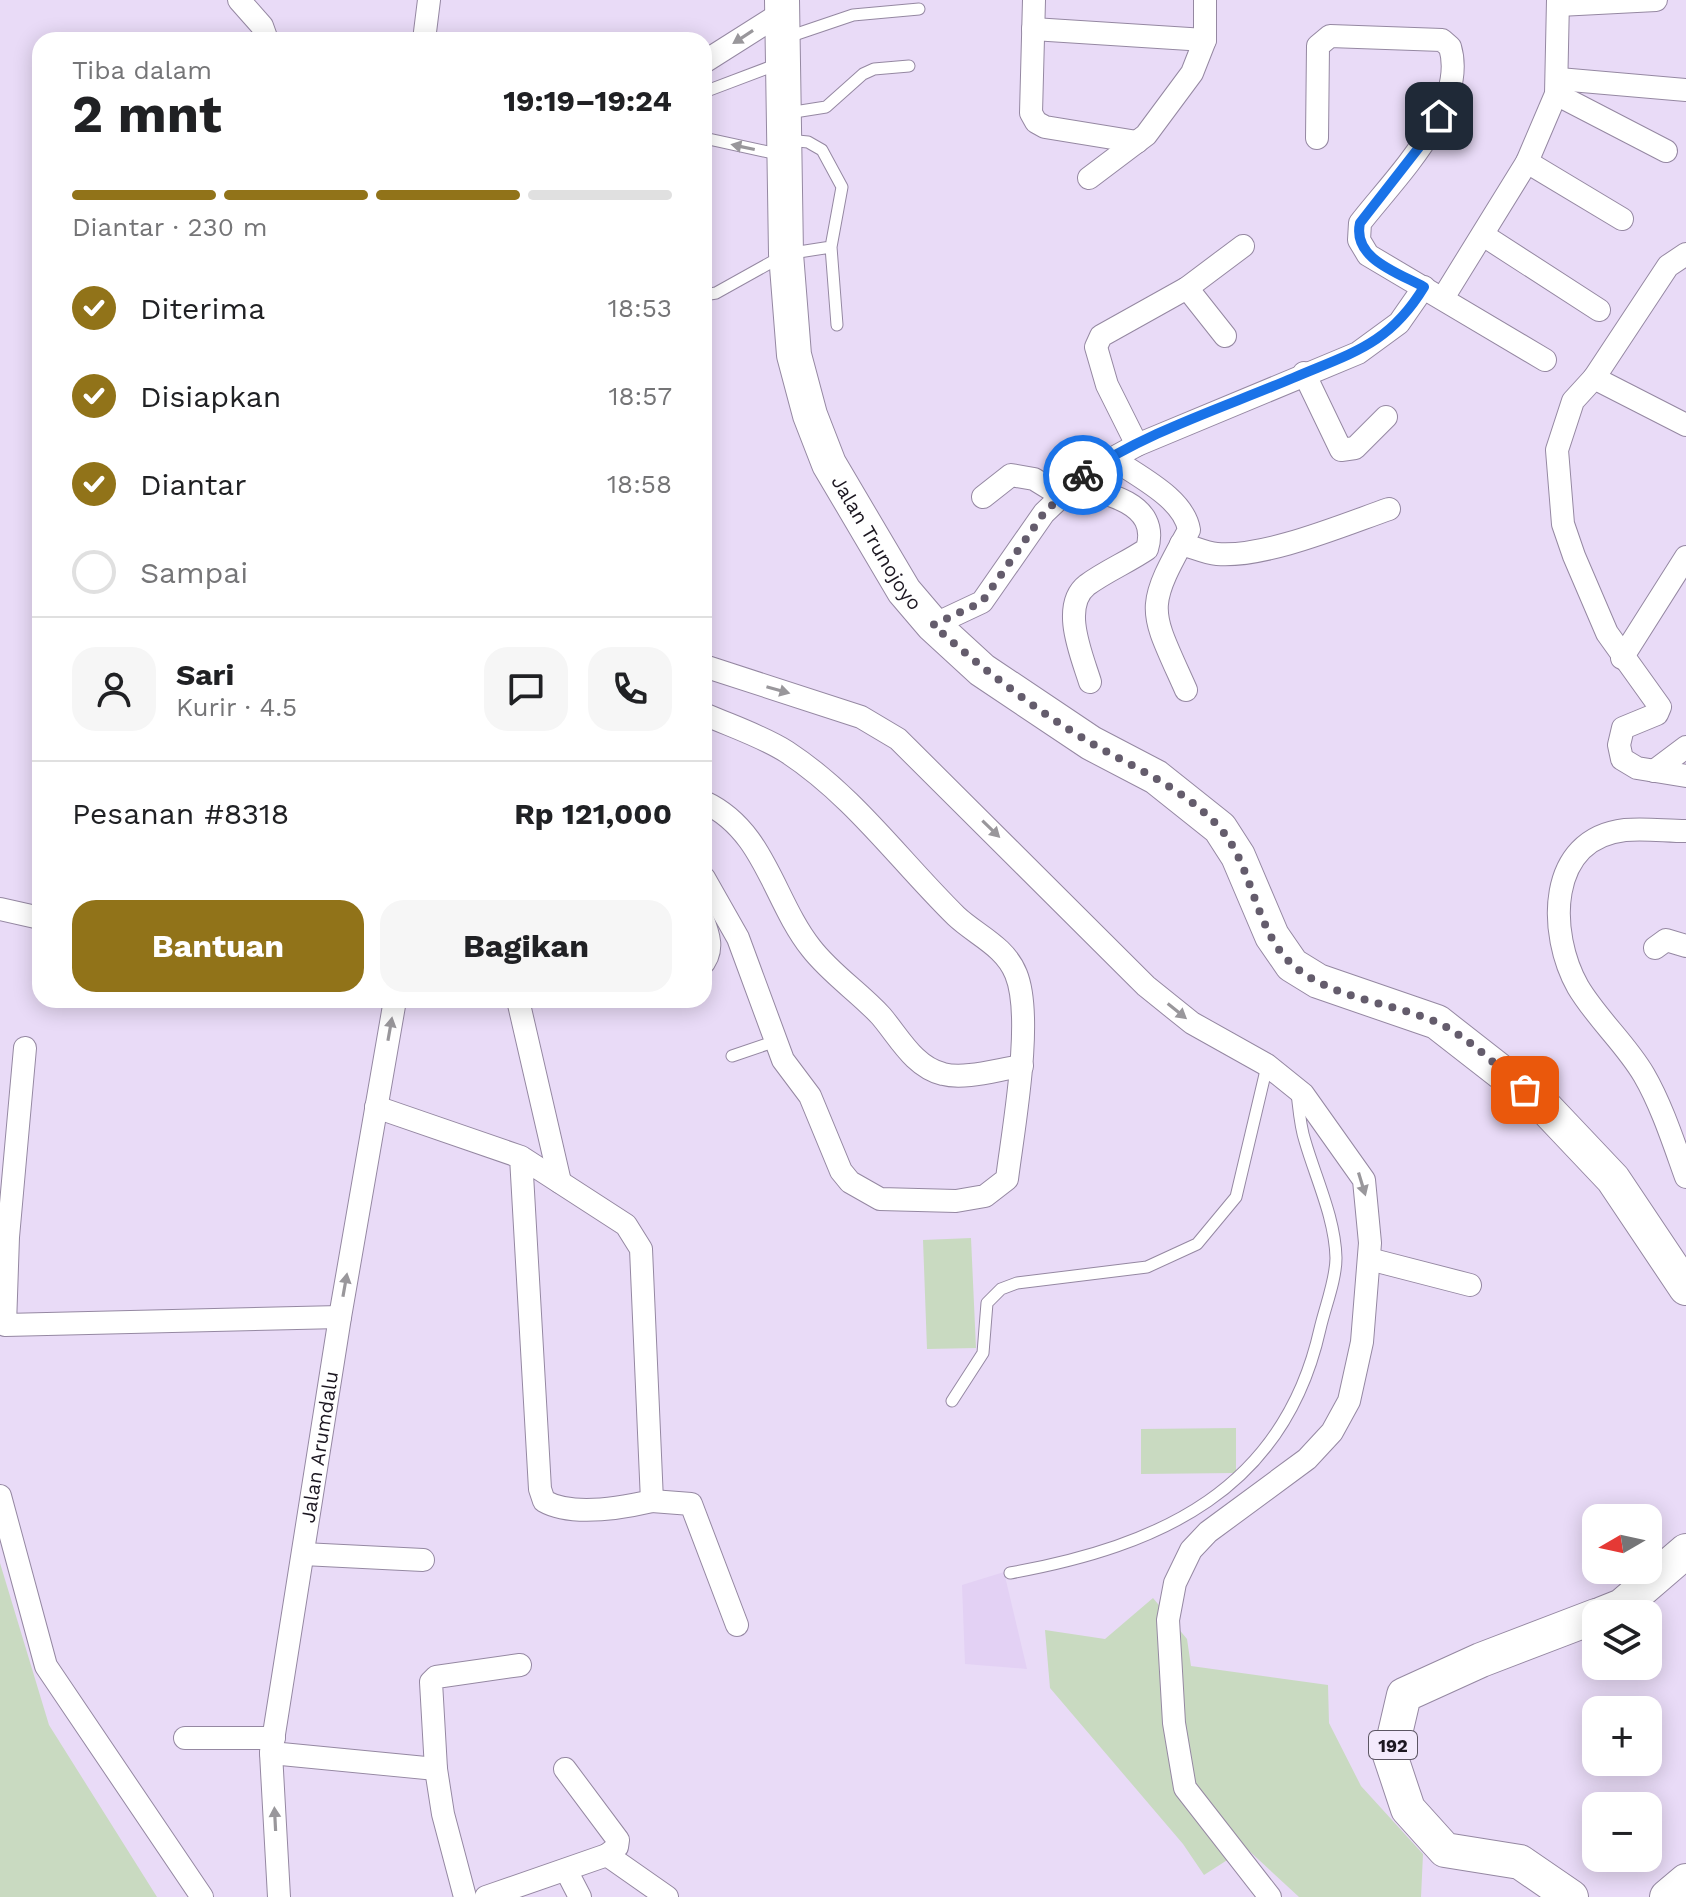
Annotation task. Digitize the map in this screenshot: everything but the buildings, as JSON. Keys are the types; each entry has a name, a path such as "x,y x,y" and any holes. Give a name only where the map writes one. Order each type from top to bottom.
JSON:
{"main road":[{"name":"Jalan Trunojoyo","path":"783,28 786,254 794,355 810,415 829,464 904,591 933,625 982,670 1091,743 1156,777 1220,828 1238,856 1272,936 1292,965 1318,981 1437,1022 1542,1104 1613,1179 1686,1288"},
{"path":"1629,1600 1686,1551"},
{"name":"192","path":"1571,1897 1520,1862 1445,1850 1408,1809 1390,1755 1404,1695 1481,1660 1582,1621"},
{"path":"1667,1897 1686,1881"}],"street":[{"path":"239,0 264,32"},
{"path":"425,32 429,0"},
{"path":"1034,0 1031,113 1036,122 1137,142"},
{"path":"1089,178 1137,142 1184,84 1205,40 1205,0"},
{"path":"933,625 982,602 1065,490 1112,458 1304,373 1358,353 1379,340 1434,293 1483,235 1527,162 1558,86 1558,2 1656,0"},
{"path":"712,59 783,28"},
{"path":"1033,29 1205,40"},
{"path":"1317,138 1318,46 1323,40 1330,36 1442,40 1450,47 1454,77 1431,132 1360,223 1358,232 1368,255 1545,360"},
{"path":"1558,86 1686,90"},
{"path":"1558,86 1666,151"},
{"path":"1527,162 1622,219"},
{"path":"1483,235 1599,310"},
{"path":"1137,445 1107,385 1096,347 1101,336 1187,288 1243,246"},
{"path":"1686,254 1668,266 1594,378 1573,401 1557,450 1558,495 1574,556 1622,658 1660,707 1657,714 1623,728 1619,745 1622,759 1637,768 1686,776"},
{"path":"1187,288 1225,336"},
{"path":"1304,373 1341,450 1355,448 1386,417"},
{"path":"1594,378 1686,425"},
{"path":"1112,458 1184,512 1189,530 1161,581 1154,604 1157,624 1186,690"},
{"path":"983,497 1011,475 1065,490 1101,491 1137,507 1149,522 1152,534 1147,549 1084,587 1078,601 1073,624 1090,682"},
{"path":"1181,544 1213,554 1233,553 1295,541 1389,509"},
{"path":"1622,658 1686,557"},
{"path":"712,669 861,717 898,739 1146,986 1192,1023 1267,1065 1296,1089 1324,1120 1364,1180 1369,1259 1362,1342 1349,1401 1338,1422 1307,1459 1208,1532 1191,1550 1175,1583 1168,1620 1174,1723 1185,1788 1270,1897"},
{"path":"712,718 785,750 857,808 957,917 997,946 1016,974 1021,997 1022,1066 1007,1179 1002,1186 985,1196 956,1201 880,1199 862,1191 841,1171 810,1096 795,1080 776,1041 771,1020 738,938 712,892"},
{"path":"1654,771 1686,747"},
{"path":"712,807 732,821 761,853 809,947 835,976 882,1018 911,1054 931,1070 947,1075 1022,1066"},
{"path":"1686,831 1623,830 1592,841 1576,855 1567,870 1559,889 1559,906 1565,960 1579,988 1644,1075 1686,1177"},
{"path":"0,909 32,916"},
{"path":"1655,948 1666,940 1686,946"},
{"name":"Jalan Arumdalu","path":"279,1897 273,1745 340,1317 394,1008"},
{"path":"520,1008 560,1182"},
{"path":"25,1048 3,1325 340,1317"},
{"path":"376,1107 521,1157 626,1225 641,1249 652,1501"},
{"path":"521,1157 540,1489 544,1501 555,1507 578,1509 652,1501 691,1504 737,1625"},
{"path":"1369,1259 1470,1285"},
{"path":"0,1496 46,1666 202,1897"},
{"path":"303,1554 423,1560"},
{"path":"465,1897 443,1814 436,1769 431,1682 436,1677 520,1665"},
{"path":"185,1738 273,1745 436,1769"},
{"path":"486,1897 607,1855 617,1847 618,1840 565,1769"},
{"path":"607,1855 667,1897"},
{"path":"566,1870 580,1897"}],"lane":[{"path":"712,86 783,28 853,15 919,9"},
{"path":"783,136 826,107 863,74 909,66"},
{"path":"712,138 783,136 808,142 829,159 842,187 831,247 837,325"},
{"path":"712,294 786,254 831,247"},
{"path":"712,931 717,946 712,963"},
{"path":"732,1056 776,1041"},
{"path":"952,1401 983,1353 987,1303 1001,1289 1017,1283 1147,1267 1197,1244 1236,1197 1267,1065"},
{"path":"1010,1573 1102,1552 1161,1529 1249,1471 1300,1396 1315,1353 1336,1259 1328,1216 1304,1139 1296,1089"}],"shaded area":[{"path":"1004,1572 1027,1669 965,1664 962,1585"}],"green space":[{"path":"971,1238 976,1348 927,1349 923,1240"},
{"path":"1236,1428 1236,1473 1141,1474 1141,1429"},
{"path":"0,1563 49,1725 157,1897 0,1897"},
{"path":"1153,1598 1187,1639 1191,1666 1328,1685 1329,1723 1361,1786 1423,1854 1421,1897 1299,1897 1246,1848 1204,1875 1183,1844 1050,1688 1045,1630 1105,1639"}],"way so far":[{"path":"1083,475 1044,513 982,602 933,625 982,670 1027,697 1091,743 1156,777 1220,828 1238,856 1272,936 1292,965 1318,981 1437,1022 1525,1090"}],"route":[{"path":"1083,475 1137,445 1358,353 1399,323 1424,287 1368,255 1358,232 1360,223 1431,132 1439,116"}]}
